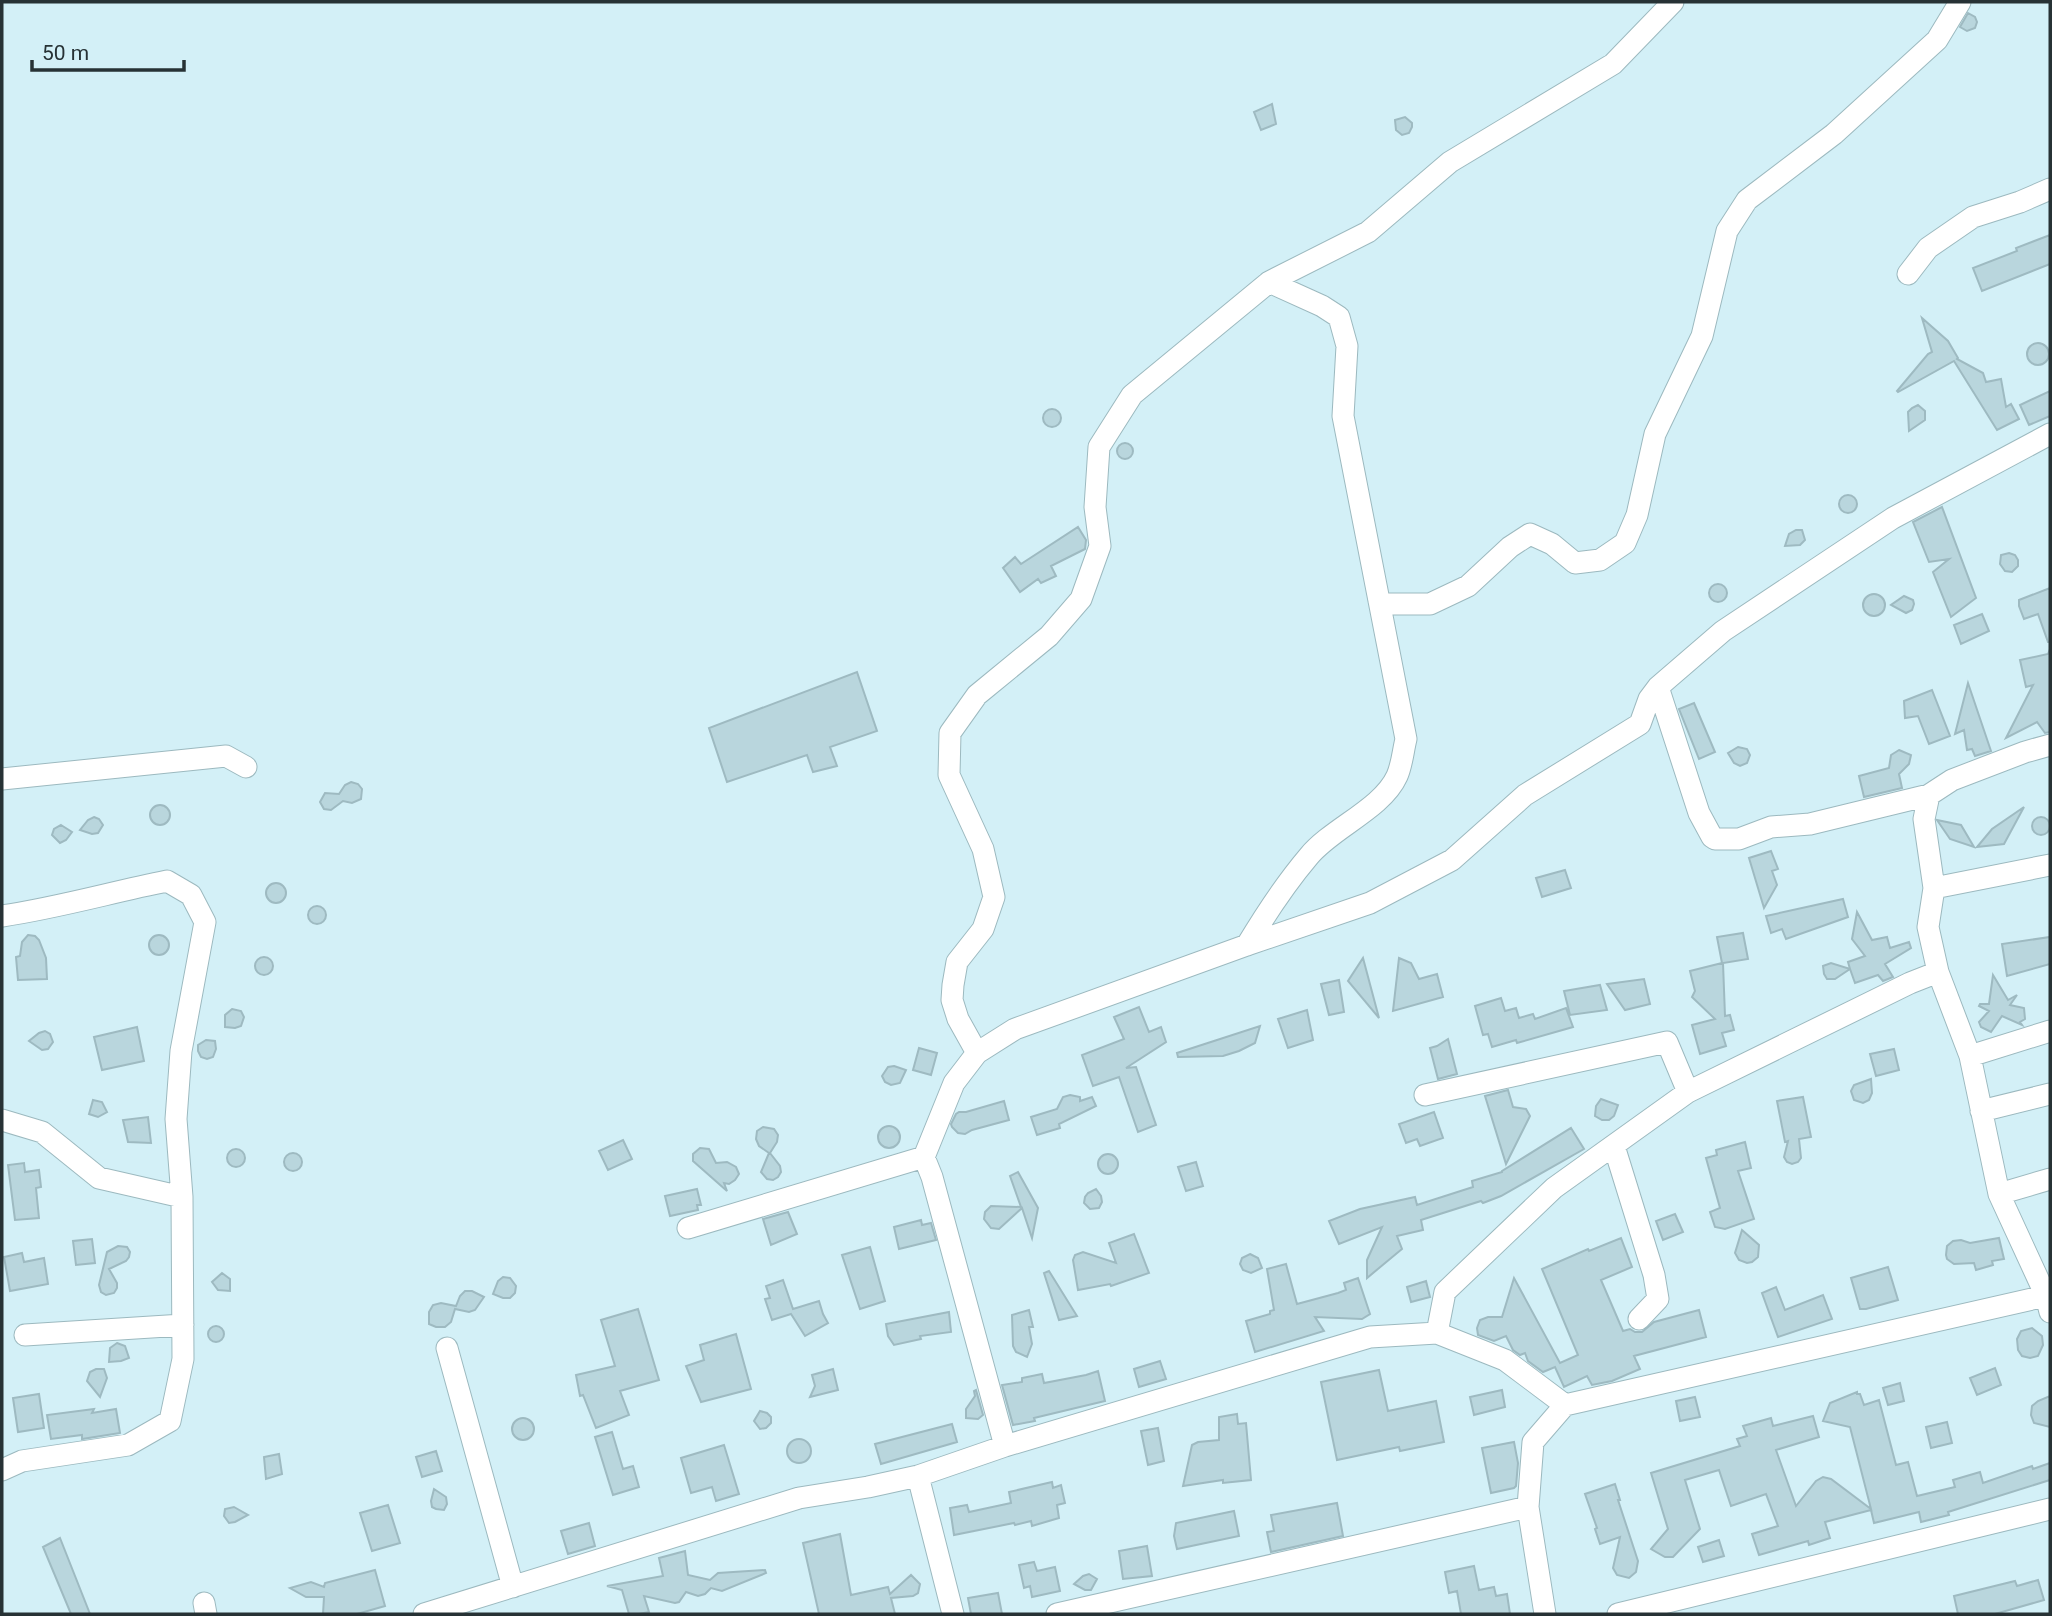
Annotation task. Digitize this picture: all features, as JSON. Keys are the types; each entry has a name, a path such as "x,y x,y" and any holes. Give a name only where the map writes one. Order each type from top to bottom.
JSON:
{"street":[{"path":"977,1053 958,1020 953,1000 953,985 957,962 983,929 994,897 983,849 949,775 950,733 977,695 1049,636 1081,599 1100,546 1095,507 1098,447 1132,395 1269,282 1368,232 1450,162 1613,64 1673,2"},
{"path":"1379,601 1387,604 1430,604 1468,586 1510,547 1530,534 1552,544 1575,563 1600,560 1625,543 1637,515 1655,434 1702,336 1727,231 1747,200 1834,134 1937,40 1960,2"},
{"path":"1908,274 1928,248 1973,217 2050,189"},
{"path":"1247,945 1310,854 1349,821 1378,802 1397,777 1406,739 1343,416 1348,346 1339,317 1322,306 1269,282"},
{"path":"1005,1446 932,1177 924,1157 954,1083 977,1053 1015,1029 1370,903 1452,860 1525,795 1640,724 1649,699 1658,687 1723,631 1893,518 2050,435"},
{"path":"1658,687 1699,813 1715,839 1739,839 1771,827 1810,824 1929,795 1952,780 2050,745"},
{"path":"2,779 226,756 246,767"},
{"path":"1545,1614 1528,1507 1533,1441 1565,1405 2049,1301 1999,1194 1970,1056 1938,972 1928,928 1934,888 1924,819 1929,795"},
{"path":"1934,888 2050,865"},
{"path":"2,916 31,912 167,881 191,895 205,922 181,1051 176,1119 183,1197 183,1359 170,1421 128,1445 22,1461 2,1470"},
{"path":"1437,1333 1445,1292 1554,1188 1688,1092 1910,983 1938,972"},
{"path":"1970,1056 2050,1031"},
{"path":"1425,1095 1667,1042 1688,1092"},
{"path":"1981,1111 2050,1094"},
{"path":"2,1120 42,1132 99,1178 183,1197"},
{"path":"1614,1146 1654,1275 1658,1299 1639,1319"},
{"path":"688,1228 924,1157"},
{"path":"1999,1194 2050,1179"},
{"path":"25,1335 183,1325"},
{"path":"424,1614 799,1498 918,1476 1005,1446 1370,1338 1437,1333 1505,1360 1565,1405"},
{"path":"447,1348 513,1587"},
{"path":"918,1476 953,1614"},
{"path":"1056,1614 1528,1507"},
{"path":"1618,1614 2050,1509"}],"building":[{"path":"1968,13 1975,17 1977,22 1975,28 1967,31 1960,27"},
{"path":"1272,104 1276,124 1261,130 1254,112"},
{"path":"1405,117 1412,123 1412,127 1409,133 1402,135 1396,130 1395,120"},
{"path":"2050,235 2050,264 1982,291 1973,268"},
{"path":"1922,318 1948,341 1957,359 1983,373 1986,382 2001,379 2006,407 2011,404 2019,419 1997,430 1954,361 1897,391 1932,352"},
{"path":"2038,343 2046,346 2049,354 2046,362 2038,365 2030,362 2027,354 2030,346"},
{"path":"2050,391 2050,416 2029,425 2020,405"},
{"path":"1918,405 1925,411 1925,420 1909,431 1908,412"},
{"path":"1052,409 1058,412 1061,418 1058,424 1052,427 1046,424 1043,418 1046,412"},
{"path":"1122,443 1128,443 1133,451 1131,457 1122,459 1117,454 1117,448"},
{"path":"1848,495 1854,498 1857,504 1854,510 1848,513 1842,510 1839,504 1842,498"},
{"path":"1942,507 1976,598 1951,617 1933,572 1949,559 1929,562 1913,522"},
{"path":"1078,527 1086,540 1085,549 1051,566 1056,576 1041,583 1038,579 1020,592 1003,568 1015,557 1021,564"},
{"path":"1802,530 1805,540 1800,545 1785,546 1789,534"},
{"path":"2001,555 2015,555 2018,560 2018,566 2012,572 2005,571 2000,564"},
{"path":"1718,584 1724,587 1727,593 1724,599 1718,602 1712,599 1709,593 1712,587"},
{"path":"2050,588 2048,642 2038,614 2024,619 2019,600"},
{"path":"1874,594 1882,597 1885,605 1882,613 1874,616 1866,613 1863,605 1866,597"},
{"path":"1904,596 1913,600 1914,604 1912,610 1906,613 1891,605"},
{"path":"1982,614 1989,631 1961,644 1954,625"},
{"path":"2050,649 2050,732 2045,733 2037,722 2006,738 2033,685 2026,687 2020,660 2048,654"},
{"path":"857,672 877,731 830,747 837,766 813,772 807,755 727,782 709,728"},
{"path":"1968,683 1991,751 1975,756 1972,749 1967,750 1964,730 1955,734"},
{"path":"1932,690 1950,736 1929,744 1918,716 1905,718 1904,701"},
{"path":"1694,703 1715,752 1699,759 1679,709"},
{"path":"1738,747 1747,749 1750,755 1747,763 1740,766 1734,763 1728,753"},
{"path":"1899,750 1911,755 1909,764 1899,774 1902,788 1864,797 1859,776 1889,768 1891,755"},
{"path":"351,782 362,789 361,799 352,803 343,801 331,810 324,809 320,802 325,793 339,794 345,785"},
{"path":"160,805 167,808 170,815 167,822 160,825 153,822 150,815 153,808"},
{"path":"2024,807 2004,844 1977,847 1992,829"},
{"path":"94,817 103,825 98,833 80,830 88,820"},
{"path":"2041,817 2047,820 2050,826 2047,832 2041,835 2035,832 2032,826 2035,820"},
{"path":"1937,820 1961,825 1974,847 1950,839"},
{"path":"61,825 72,832 60,843 52,835 54,829"},
{"path":"1771,851 1778,869 1772,871 1777,885 1764,908 1749,858"},
{"path":"1565,870 1571,888 1542,897 1536,878"},
{"path":"276,883 283,886 286,893 283,900 276,903 269,900 266,893 269,886"},
{"path":"1843,899 1848,917 1786,939 1782,929 1771,933 1766,916"},
{"path":"317,906 325,911 326,915 321,923 317,924 309,919 308,915 313,907"},
{"path":"1857,912 1872,940 1887,937 1890,948 1909,942 1911,948 1885,964 1893,977 1883,981 1878,975 1855,983 1848,962 1865,956 1852,939"},
{"path":"1743,933 1748,959 1723,963 1725,1016 1730,1015 1734,1030 1722,1033 1726,1046 1700,1054 1692,1025 1715,1019 1692,997 1695,991 1690,971 1722,963 1717,937"},
{"path":"28,935 39,940 46,958 47,979 18,980 16,957 20,956 22,942"},
{"path":"159,935 166,938 169,945 166,952 159,955 152,952 149,945 152,938"},
{"path":"2050,937 2050,964 2007,976 2002,944"},
{"path":"264,957 270,960 273,966 270,972 264,975 258,972 255,966 258,960"},
{"path":"1363,958 1379,1018 1348,981"},
{"path":"1399,958 1411,963 1419,979 1437,974 1443,997 1393,1011"},
{"path":"1831,963 1850,969 1835,979 1827,979 1823,966"},
{"path":"1993,975 2008,1000 2017,995 2010,1005 2024,1008 2025,1019 2020,1022 2022,1025 2002,1016 1991,1032 1981,1027 1979,1022 1989,1011 1979,1006 1989,1004"},
{"path":"1644,979 1650,1004 1625,1010 1607,984"},
{"path":"1339,980 1344,1012 1329,1015 1321,984"},
{"path":"1600,985 1607,1010 1570,1015 1564,991"},
{"path":"1501,998 1505,1011 1516,1008 1519,1018 1533,1014 1535,1019 1566,1008 1573,1027 1517,1043 1516,1040 1492,1047 1488,1034 1483,1035 1475,1006"},
{"path":"1139,1007 1149,1032 1161,1027 1166,1042 1126,1068 1136,1067 1156,1125 1138,1132 1119,1077 1093,1086 1082,1055 1124,1039 1114,1017"},
{"path":"232,1009 241,1011 244,1017 241,1026 225,1027 225,1015"},
{"path":"1307,1010 1313,1040 1288,1048 1278,1019"},
{"path":"1260,1026 1255,1043 1239,1051 1223,1056 1178,1057 1177,1053"},
{"path":"137,1027 144,1061 102,1070 94,1037"},
{"path":"45,1031 50,1034 53,1042 48,1049 42,1050 29,1041"},
{"path":"1448,1039 1457,1074 1438,1079 1430,1048"},
{"path":"206,1040 215,1041 216,1049 213,1057 207,1059 201,1057 198,1051 198,1045"},
{"path":"919,1048 937,1053 931,1075 913,1070"},
{"path":"1894,1049 1899,1070 1876,1076 1870,1054"},
{"path":"888,1067 906,1070 900,1083 891,1085 885,1082 882,1076"},
{"path":"1871,1079 1872,1093 1869,1100 1863,1103 1854,1100 1851,1091 1854,1085"},
{"path":"1508,1090 1513,1107 1526,1109 1530,1116 1506,1164 1485,1096"},
{"path":"1063,1097 1080,1097 1080,1101 1092,1097 1096,1106 1059,1124 1060,1128 1037,1135 1031,1117 1057,1109"},
{"path":"1803,1097 1811,1137 1799,1139 1801,1158 1792,1164 1784,1157 1788,1141 1785,1142 1777,1101"},
{"path":"1601,1099 1618,1105 1614,1116 1609,1120 1595,1116 1596,1106"},
{"path":"93,1100 102,1102 107,1112 98,1117 89,1114"},
{"path":"1004,1101 1009,1120 965,1134 958,1133 952,1127 951,1124 959,1112"},
{"path":"1434,1112 1443,1138 1420,1146 1417,1139 1406,1143 1399,1124"},
{"path":"148,1117 151,1143 128,1142 123,1120"},
{"path":"889,1126 897,1129 900,1137 897,1145 889,1148 881,1145 878,1137 881,1129"},
{"path":"763,1127 774,1129 778,1135 770,1153 780,1166 781,1172 773,1180 767,1179 761,1172 769,1153 759,1146 756,1139 757,1131"},
{"path":"1571,1128 1584,1149 1501,1196 1421,1220 1423,1230 1397,1236 1402,1249 1367,1278 1367,1260 1382,1227 1339,1244 1329,1221 1360,1209 1415,1197 1417,1205 1473,1187 1472,1181 1502,1172"},
{"path":"623,1140 632,1159 608,1170 599,1151"},
{"path":"1745,1142 1751,1168 1738,1171 1754,1219 1725,1229 1715,1227 1710,1212 1720,1208 1706,1158 1717,1155 1716,1150"},
{"path":"700,1148 709,1149 716,1163 727,1162 736,1167 739,1174 735,1180 729,1184 724,1183 727,1191 693,1161 693,1154"},
{"path":"236,1149 242,1152 245,1158 242,1164 236,1167 230,1164 227,1158 230,1152"},
{"path":"293,1153 300,1155 300,1169 293,1171 286,1169 284,1162 286,1155"},
{"path":"1108,1154 1115,1157 1118,1164 1115,1171 1108,1174 1101,1171 1098,1164 1101,1157"},
{"path":"1196,1162 1203,1186 1186,1191 1178,1167"},
{"path":"24,1163 25,1172 39,1170 41,1187 36,1188 39,1218 15,1220 8,1165"},
{"path":"1018,1172 1038,1208 1032,1238 1022,1208 999,1229 991,1228 984,1219 985,1212 991,1206 1021,1207 1010,1176"},
{"path":"697,1189 701,1205 697,1205 698,1210 670,1216 665,1196"},
{"path":"1096,1189 1102,1202 1099,1208 1090,1209 1084,1203 1085,1197"},
{"path":"788,1212 797,1234 771,1245 763,1219"},
{"path":"1675,1214 1683,1232 1663,1240 1656,1221"},
{"path":"921,1220 922,1225 931,1223 936,1240 899,1249 894,1227"},
{"path":"1742,1230 1759,1245 1758,1257 1752,1262 1739,1260 1735,1253"},
{"path":"1134,1234 1149,1273 1111,1286 1110,1284 1078,1290 1073,1260 1075,1255 1083,1252 1116,1263 1109,1243"},
{"path":"1621,1238 1632,1267 1601,1280 1623,1331 1630,1329 1642,1332 1654,1322 1699,1310 1706,1337 1634,1356 1640,1369 1612,1381 1592,1385 1587,1376 1564,1387 1555,1367 1543,1372 1528,1361 1525,1353 1520,1355 1513,1350 1506,1336 1494,1341 1478,1335 1480,1320 1502,1317 1514,1278 1560,1363 1578,1355 1542,1269"},
{"path":"1999,1238 2004,1259 1992,1261 1993,1265 1976,1270 1974,1263 1954,1264 1947,1259 1947,1246 1953,1241 1970,1243"},
{"path":"92,1239 95,1263 76,1265 73,1241"},
{"path":"118,1246 127,1247 129,1257 109,1269 117,1288 114,1293 106,1295 101,1292 99,1285 107,1252"},
{"path":"870,1247 885,1301 860,1309 842,1255"},
{"path":"22,1253 24,1262 44,1258 48,1284 10,1291 4,1257"},
{"path":"1250,1254 1258,1258 1262,1268 1251,1273 1243,1270 1240,1264 1242,1258"},
{"path":"1286,1264 1297,1304 1346,1290 1344,1283 1358,1278 1370,1314 1362,1319 1315,1317 1324,1331 1255,1352 1246,1321 1270,1314 1270,1311 1274,1310 1267,1269"},
{"path":"1888,1267 1898,1300 1860,1309 1851,1278"},
{"path":"1049,1271 1077,1316 1059,1320 1044,1273"},
{"path":"222,1273 230,1279 230,1291 218,1290 212,1282"},
{"path":"503,1277 510,1278 516,1286 515,1293 510,1298 493,1294 498,1281"},
{"path":"783,1280 793,1309 819,1301 828,1323 805,1336 791,1314 772,1320 765,1299 770,1298 766,1286"},
{"path":"1426,1281 1430,1297 1411,1302 1407,1287"},
{"path":"1776,1287 1785,1310 1823,1295 1832,1319 1778,1337 1762,1293"},
{"path":"465,1291 472,1291 484,1297 475,1310 469,1312 455,1309 451,1322 445,1327 429,1324 429,1312 433,1305 441,1303 456,1306"},
{"path":"638,1309 659,1380 620,1391 629,1415 596,1428 583,1395 580,1396 576,1375 615,1366 601,1320"},
{"path":"1029,1310 1033,1327 1029,1327 1032,1344 1027,1357 1016,1352 1013,1346 1012,1315"},
{"path":"949,1312 951,1332 920,1336 921,1339 894,1345 888,1336 886,1324"},
{"path":"213,1326 219,1326 224,1334 222,1340 213,1342 208,1337 208,1331"},
{"path":"2032,1328 2042,1336 2043,1345 2038,1356 2030,1358 2022,1356 2018,1350 2017,1339 2021,1331"},
{"path":"736,1334 751,1389 701,1402 686,1366 704,1360 700,1345"},
{"path":"117,1343 125,1346 129,1358 109,1362 110,1348"},
{"path":"1160,1361 1166,1379 1139,1387 1134,1369"},
{"path":"1995,1368 2001,1385 1977,1395 1970,1378"},
{"path":"104,1369 107,1378 100,1397 87,1381 90,1372"},
{"path":"833,1369 838,1390 810,1397 815,1386 812,1375"},
{"path":"1379,1370 1388,1411 1436,1401 1444,1442 1400,1451 1399,1447 1337,1460 1321,1382"},
{"path":"1098,1371 1105,1401 1013,1425 1002,1385 1022,1382 1022,1378 1042,1374 1044,1383"},
{"path":"1900,1383 1904,1401 1888,1405 1883,1388"},
{"path":"976,1390 983,1415 978,1419 966,1418 966,1409"},
{"path":"1502,1390 1505,1407 1474,1415 1470,1397"},
{"path":"1857,1392 1864,1405 1879,1400 1896,1465 1908,1462 1917,1496 1955,1487 1953,1480 1980,1472 1983,1483 2032,1466 2033,1469 2050,1463 2050,1480 1921,1522 1919,1512 1874,1523 1871,1510 1825,1522 1830,1538 1809,1545 1808,1541 1759,1555 1752,1534 1778,1526 1766,1494 1731,1506 1719,1470 1685,1480 1700,1529 1673,1557 1665,1557 1651,1549 1668,1529 1651,1473 1740,1446 1737,1439 1747,1436 1743,1426 1771,1418 1773,1426 1813,1416 1819,1437 1776,1450 1796,1506 1816,1481 1823,1477 1831,1479 1871,1509 1850,1427 1823,1421 1830,1403"},
{"path":"39,1394 44,1428 18,1432 13,1398"},
{"path":"2050,1396 2050,1427 2034,1423 2032,1406"},
{"path":"1695,1397 1700,1417 1680,1421 1676,1401"},
{"path":"94,1409 92,1413 116,1409 120,1433 82,1439 82,1435 51,1439 47,1415"},
{"path":"760,1411 771,1417 771,1423 766,1428 760,1429 754,1421"},
{"path":"1237,1414 1238,1424 1246,1423 1251,1480 1223,1483 1223,1480 1183,1486 1192,1445 1219,1440 1219,1417"},
{"path":"523,1418 531,1421 534,1429 531,1437 523,1440 515,1437 512,1429 515,1421"},
{"path":"1947,1422 1952,1443 1931,1448 1926,1427"},
{"path":"952,1424 957,1442 881,1464 875,1444"},
{"path":"1158,1428 1164,1461 1148,1465 1141,1431"},
{"path":"612,1432 623,1469 633,1466 639,1487 613,1495 595,1437"},
{"path":"799,1439 807,1443 811,1451 807,1459 799,1463 791,1459 787,1451 791,1443"},
{"path":"1514,1442 1518,1463 1516,1486 1491,1493 1482,1448"},
{"path":"724,1445 739,1494 716,1501 712,1487 691,1493 681,1458"},
{"path":"436,1451 442,1471 422,1477 416,1457"},
{"path":"279,1454 282,1474 266,1479 264,1457"},
{"path":"1052,1482 1053,1488 1061,1485 1065,1503 1057,1505 1059,1518 1032,1526 1031,1521 954,1535 950,1508 967,1505 969,1512 1011,1503 1009,1492"},
{"path":"1615,1484 1638,1561 1636,1572 1629,1578 1617,1575 1613,1568 1620,1537 1600,1544 1585,1494"},
{"path":"434,1489 446,1497 444,1510 432,1507"},
{"path":"1337,1503 1343,1536 1271,1552 1267,1532 1274,1531 1271,1515"},
{"path":"388,1505 400,1543 372,1551 360,1513"},
{"path":"234,1507 248,1515 229,1523 224,1516 225,1509"},
{"path":"1234,1511 1239,1536 1177,1549 1174,1536 1176,1523"},
{"path":"589,1523 595,1546 568,1554 561,1531"},
{"path":"840,1534 851,1595 888,1587 890,1594 911,1575 920,1584 918,1593 891,1598 895,1614 819,1614 803,1543"},
{"path":"60,1538 90,1614 71,1614 43,1547"},
{"path":"1719,1540 1724,1556 1703,1562 1698,1547"},
{"path":"1147,1546 1152,1576 1123,1579 1119,1551"},
{"path":"685,1551 688,1575 710,1580 718,1573 765,1570 766,1573 722,1591 711,1588 698,1596 686,1592 679,1602 675,1603 644,1596 649,1612 639,1614 629,1614 622,1590 607,1586 663,1576 659,1558"},
{"path":"1034,1562 1037,1571 1055,1567 1060,1591 1032,1597 1030,1586 1024,1588 1019,1565"},
{"path":"1474,1566 1479,1590 1494,1587 1496,1596 1507,1594 1510,1614 1461,1614 1457,1591 1449,1593 1445,1572"},
{"path":"375,1570 385,1606 357,1614 323,1614 324,1597 306,1597 290,1588 311,1582 324,1587 325,1583"},
{"path":"1089,1574 1097,1579 1091,1590 1074,1584 1083,1576"},
{"path":"2038,1580 2044,1600 1995,1614 1958,1614 1954,1596 2015,1581 2017,1586"},
{"path":"998,1593 1002,1614 971,1614 968,1598"}]}
